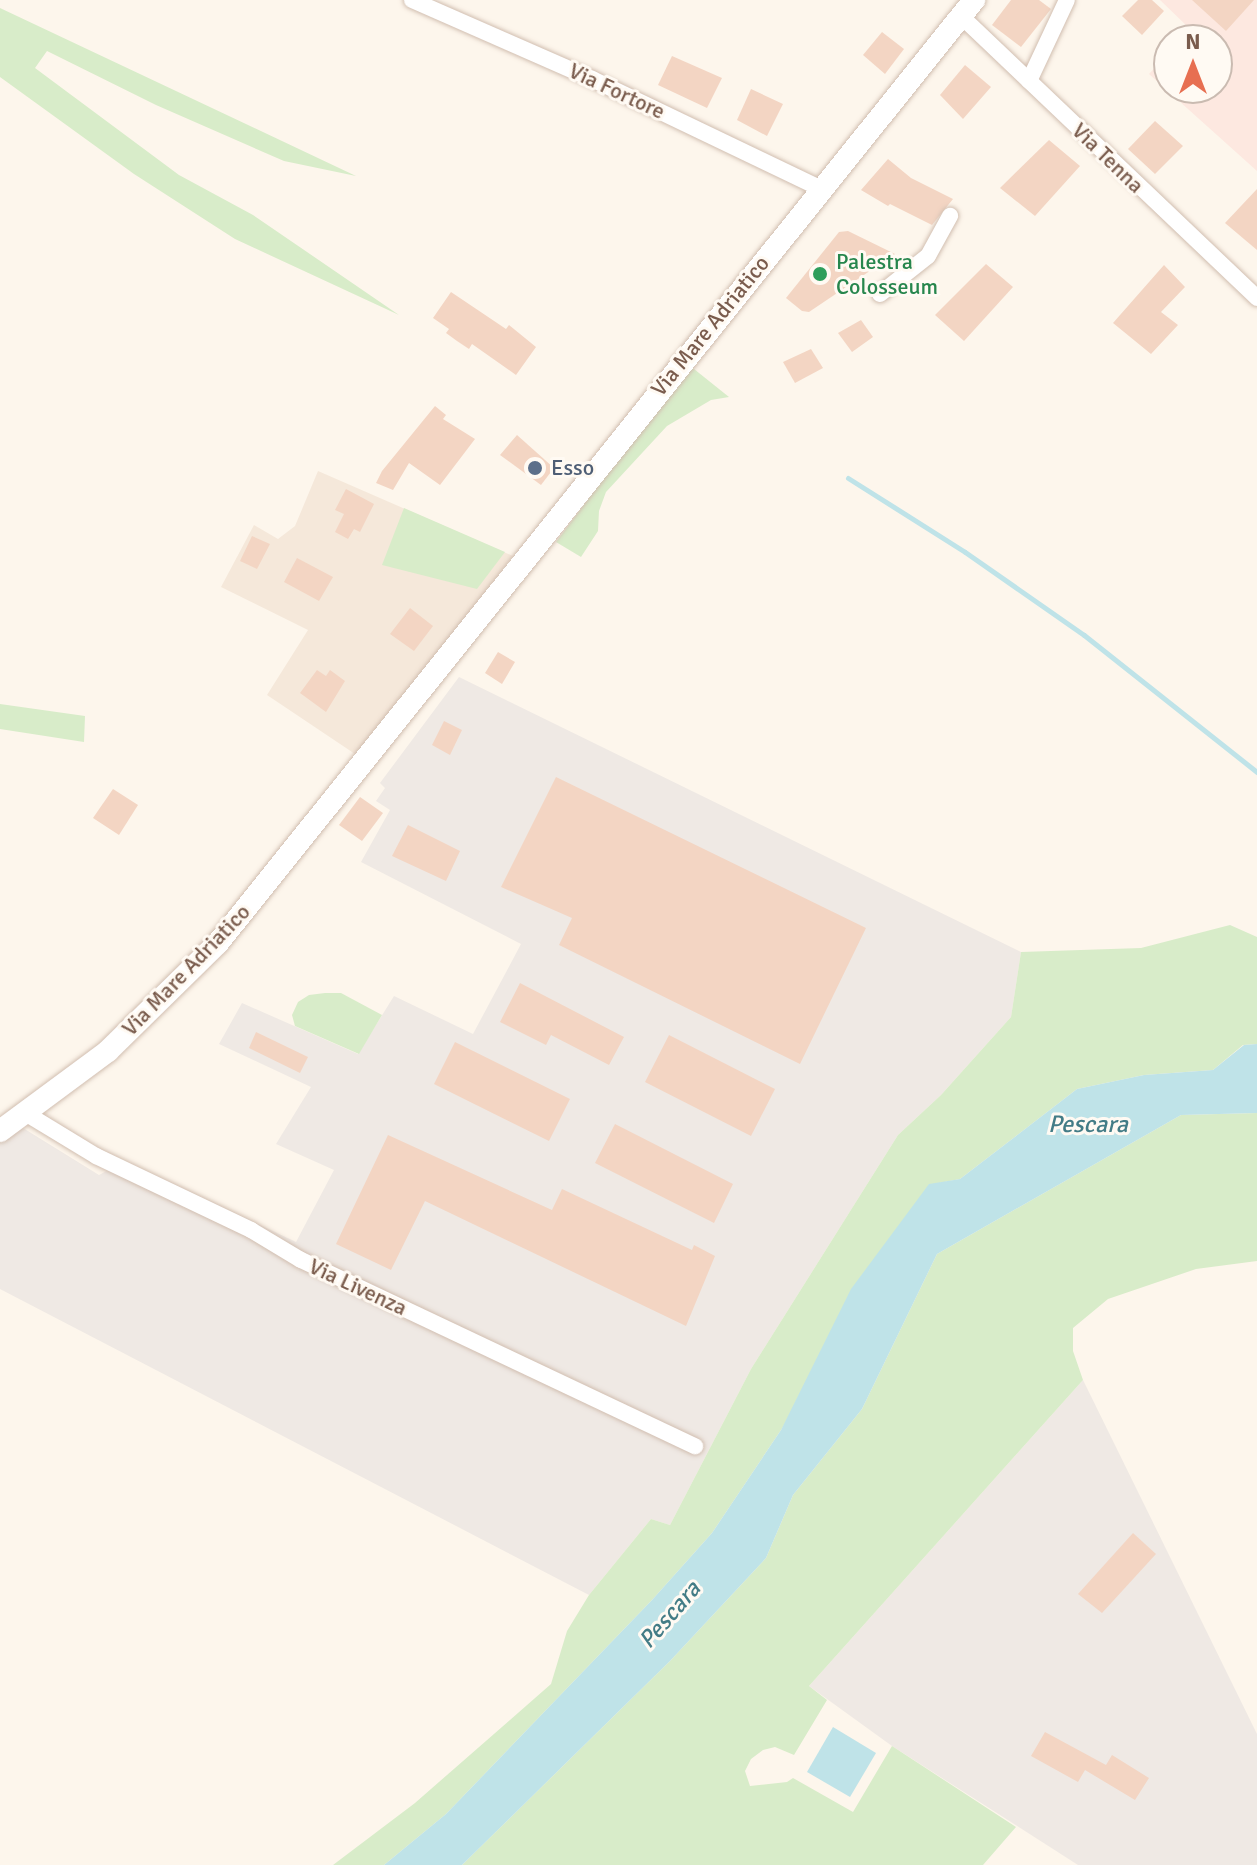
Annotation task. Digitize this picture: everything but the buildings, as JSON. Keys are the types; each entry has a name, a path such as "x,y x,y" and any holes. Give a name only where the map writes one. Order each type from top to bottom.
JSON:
{"main road":[{"name":"Via Mare Adriatico","path":"0,1131 27,1114 108,1051 218,943 346,782 370,773 413,697 447,653 967,8"},
{"name":"Via Mare Adriatico","path":"387,744 435,690 447,653"}],"street":[{"name":"Via Fortore","path":"412,0 592,79 820,188"},
{"path":"1029,81 1067,0"},
{"name":"Via Tenna","path":"967,8 1029,81 1257,298"},
{"path":"880,294 928,256 950,216"},
{"name":"Via Livenza","path":"27,1114 96,1156 251,1230 301,1260 695,1446"}],"shaded area":[{"path":"1160,0 1257,0 1257,171 1182,104 1233,104 1233,24 1185,24"},
{"path":"318,471 513,556 358,756 267,695 308,630 221,587 254,525 278,539 295,526"},
{"path":"459,677 1021,952 1011,1017 941,1095 898,1135 751,1369 670,1525 651,1519 589,1595 0,1289 0,1143 23,1128 99,1175 125,1161 296,1242 334,1170 276,1144 311,1087 219,1044 242,1003 358,1054 394,996 473,1034 521,944 361,862 390,810 376,801 385,788 380,783"},
{"path":"1083,1380 1257,1734 1257,1865 1078,1865 892,1746 809,1686"}],"green space":[{"path":"0,8 356,176 284,161 156,105 47,51 35,68 179,175 253,215 399,315 235,239 134,174 0,77"},
{"path":"689,365 729,397 711,400 667,426 606,492 599,511 598,531 581,557 556,542"},
{"path":"404,508 505,552 477,589 382,565"},
{"path":"0,704 85,716 84,742 0,729"},
{"path":"1230,925 1257,937 1257,1044 1243,1045 1213,1070 1144,1075 1077,1089 960,1179 929,1185 781,1430 712,1533 652,1600 446,1814 384,1865 333,1865 415,1803 551,1684 567,1631 589,1595 651,1519 670,1525 751,1369 898,1135 941,1095 1011,1017 1021,952 1141,948"},
{"path":"341,993 382,1015 359,1054 295,1026 292,1015 298,1002 309,995"},
{"path":"1257,1113 1257,1261 1196,1269 1108,1299 1073,1328 1073,1351 1083,1380 809,1686 827,1700 794,1755 775,1747 763,1750 751,1759 745,1771 750,1786 787,1782 793,1778 853,1812 892,1746 1016,1827 983,1865 462,1865 670,1661 766,1558 793,1495 862,1409 937,1254 1181,1115"}],"water":[{"name":"Pescara","path":"1257,1044 1257,1113 1181,1115 937,1254 862,1409 793,1495 766,1558 670,1661 462,1865 384,1865 446,1814 652,1600 712,1533 781,1430 851,1289 929,1184 960,1179 1077,1089 1144,1075 1213,1070 1244,1045"},
{"path":"833,1727 876,1753 850,1797 807,1772"}],"waterway":[{"path":"848,478 965,552 1084,635 1257,772"}],"place":[{"name":"Palestra Colosseum","path":"820,274"},
{"name":"Esso","path":"535,468"}]}
